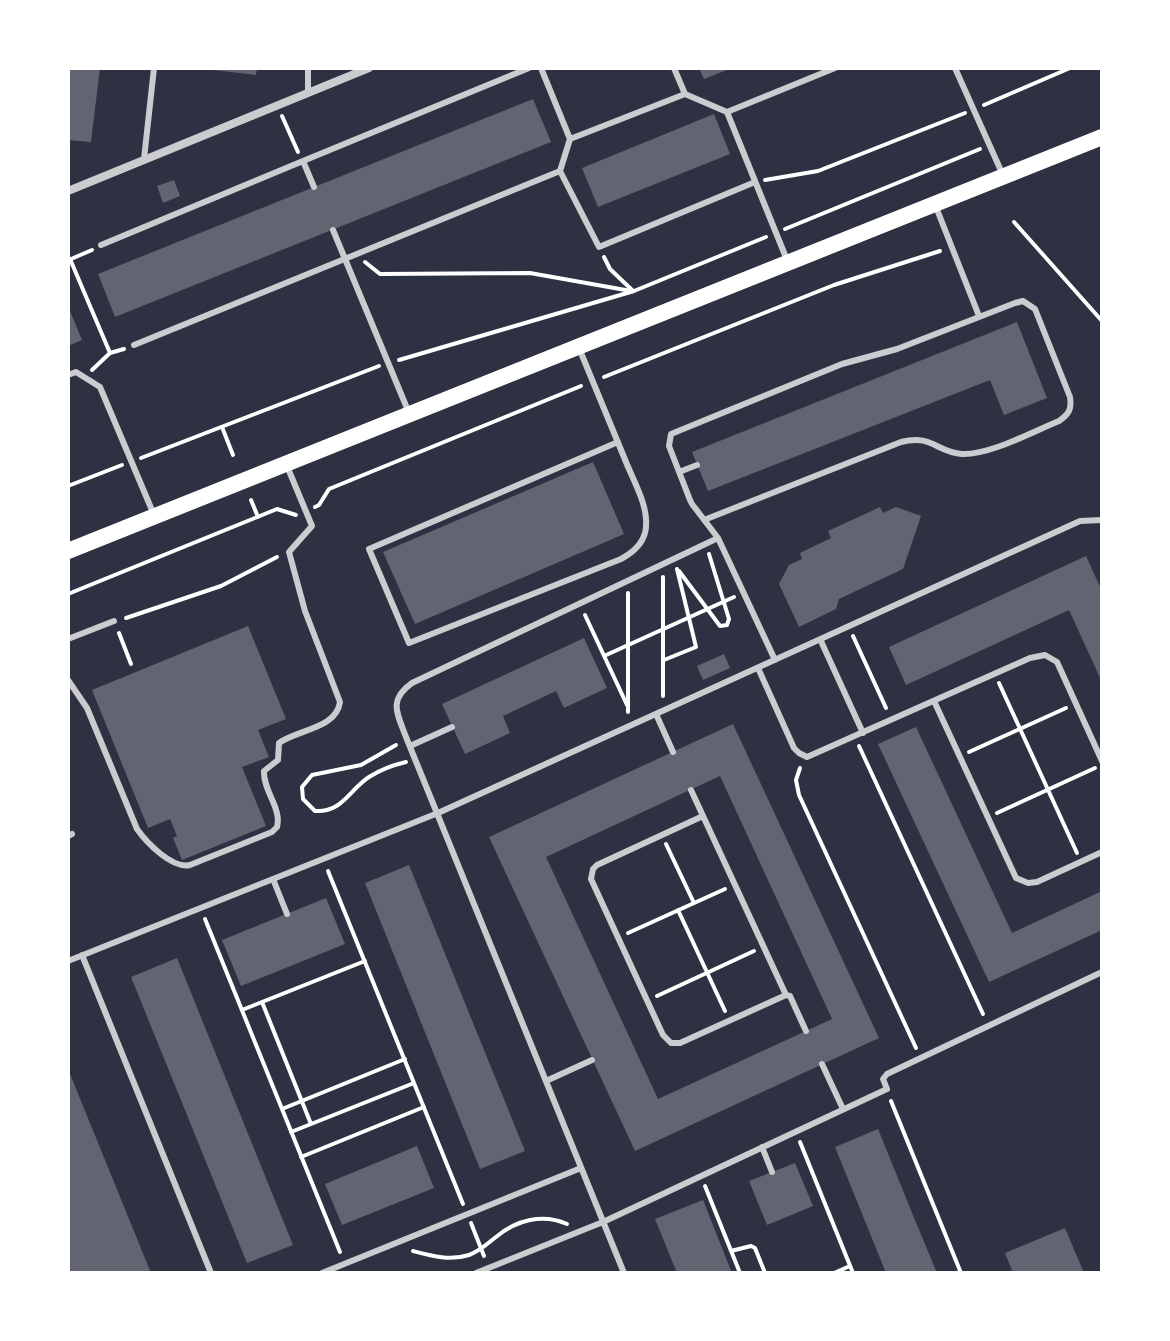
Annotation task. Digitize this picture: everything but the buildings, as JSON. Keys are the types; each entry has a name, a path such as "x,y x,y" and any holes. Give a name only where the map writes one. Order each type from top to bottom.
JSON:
{"main road":[{"path":"68,551 1102,137"}],"street":[{"path":"68,191 369,68"}],"lane":[{"path":"144,159 154,68"},
{"path":"308,68 308,92"},
{"path":"101,245 529,68"},
{"path":"541,68 570,139 560,171 599,247 755,182"},
{"path":"674,68 685,94 727,112 788,262"},
{"path":"727,112 835,68"},
{"path":"955,68 1004,177"},
{"path":"570,139 685,94"},
{"path":"303,161 314,187"},
{"path":"134,345 560,171"},
{"path":"935,204 979,316"},
{"path":"333,230 409,413"},
{"path":"704,520 901,442 921,439 953,452 974,453 1059,421 1071,407 1070,397 1035,309 1023,301 1015,303 897,349 842,364 675,430 668,443 690,500 704,520 718,538 775,660"},
{"path":"578,346 618,442 645,512 645,536 631,554 409,643 369,549 618,442"},
{"path":"68,375 76,372 100,387 155,516"},
{"path":"68,680 87,708 137,829 146,841 174,863 184,867 272,832 279,821 263,775 266,767 278,760 279,743 330,721 340,707 337,691 305,611 289,552 312,526 286,463"},
{"path":"679,472 697,465"},
{"path":"68,961 438,813 1080,521 1102,520"},
{"path":"624,1273 406,737 396,702 400,691 412,683 663,564 674,564 718,538"},
{"path":"68,639 114,621"},
{"path":"820,639 863,733"},
{"path":"758,668 794,748 803,756 815,754 1030,658 1045,655 1057,662 1102,763"},
{"path":"934,701 1011,869 1022,881 1037,882 1102,852"},
{"path":"659,712 673,752"},
{"path":"410,746 452,727"},
{"path":"691,790 786,995 790,996 806,1031"},
{"path":"703,816 593,869 591,879 663,1035 675,1044 786,995"},
{"path":"273,879 287,914"},
{"path":"82,955 211,1273"},
{"path":"476,1273 603,1222 887,1089 883,1079 887,1074 1102,972"},
{"path":"546,1081 592,1060"},
{"path":"822,1064 843,1109"},
{"path":"762,1147 772,1172"},
{"path":"322,1273 581,1168"}],"path":[{"path":"755,182 818,171 1070,68"},
{"path":"277,104 303,161"},
{"path":"68,486 387,363 634,291 990,145"},
{"path":"1014,222 1102,321"},
{"path":"68,594 277,509 293,516 306,511 319,505 329,489 834,285 952,247"},
{"path":"79,255 69,260 110,353 84,377"},
{"path":"356,255 380,274 530,273 634,291"},
{"path":"610,269 634,291"},
{"path":"222,427 233,455"},
{"path":"251,500 258,517"},
{"path":"674,564 720,626 725,627 729,619 706,544"},
{"path":"134,616 221,586 276,558"},
{"path":"659,712 663,660 663,564"},
{"path":"663,660 696,647 674,564"},
{"path":"628,581 628,727"},
{"path":"604,656 743,593"},
{"path":"580,603 628,707"},
{"path":"114,621 131,664"},
{"path":"849,626 891,720"},
{"path":"995,673 1081,862"},
{"path":"960,756 1076,704"},
{"path":"406,737 361,765 312,775 302,787 303,799 315,811 330,810 343,803 371,776 389,767 416,760"},
{"path":"803,756 796,780 799,795 921,1058"},
{"path":"864,757 989,1025"},
{"path":"987,817 1102,763"},
{"path":"662,835 694,903"},
{"path":"323,858 453,1180"},
{"path":"619,938 735,884"},
{"path":"200,908 331,1230"},
{"path":"678,910 730,1021"},
{"path":"647,1000 764,946"},
{"path":"242,1010 365,961"},
{"path":"262,1002 311,1124"},
{"path":"282,1109 405,1059"},
{"path":"291,1132 414,1083"},
{"path":"887,1089 961,1273"},
{"path":"301,1157 424,1107"},
{"path":"806,1158 853,1273"},
{"path":"709,1197 740,1273"},
{"path":"413,1250 442,1258 466,1256 481,1249 506,1229 543,1218 558,1220 579,1232"},
{"path":"731,1251 751,1246 755,1248 765,1273"},
{"path":"834,1273 850,1266"}]}
